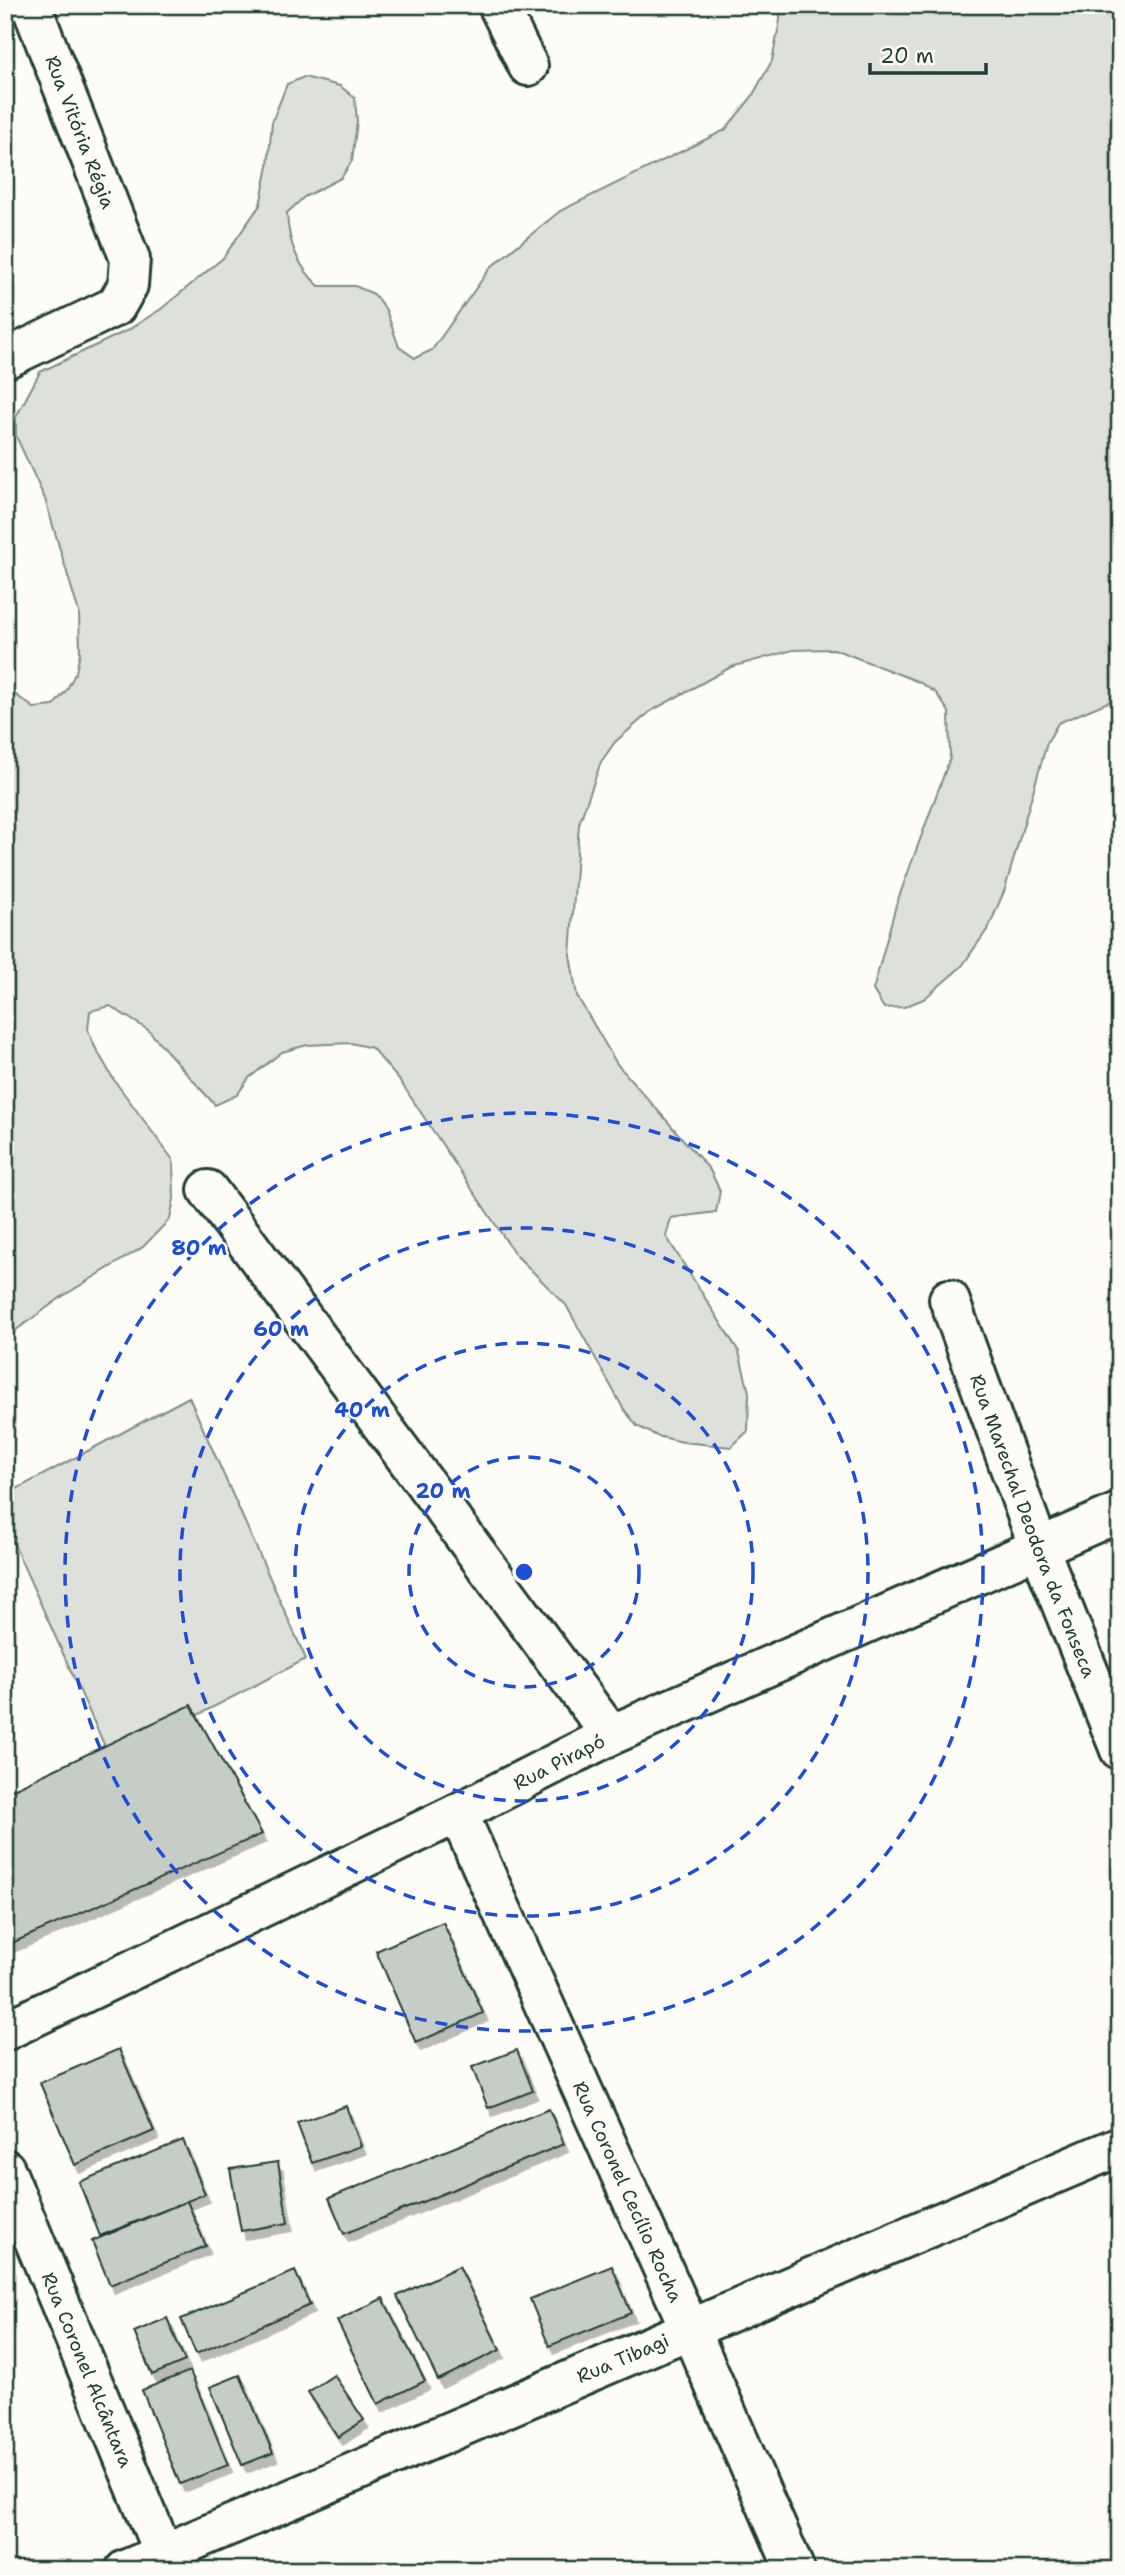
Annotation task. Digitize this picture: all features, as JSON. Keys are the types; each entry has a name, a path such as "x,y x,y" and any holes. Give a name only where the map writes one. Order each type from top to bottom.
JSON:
{"street":[{"path":"5,13 23,5"},
{"name":"Rua Vitória Régia","path":"5,359 116,306 128,285 130,259 31,5"},
{"path":"498,5 528,66"},
{"path":"208,1190 611,1735"},
{"name":"Rua Marechal Deodora da Fonseca","path":"949,1299 1039,1548 1120,1750"},
{"name":"Rua Pirapó","path":"5,2031 458,1813 611,1735 1120,1512"},
{"name":"Rua Coronel Cecílio Rocha","path":"458,1813 795,2570"},
{"name":"Rua Tibagi","path":"125,2570 167,2562 690,2329 1120,2146"},
{"name":"Rua Coronel Alcântara","path":"5,2169 167,2562"}],"shaded area":[{"path":"780,5 1120,5 1120,697 1058,723 1047,743 1005,889 989,927 962,966 924,999 904,1007 884,1008 873,990 896,905 950,758 949,712 936,693 919,682 834,649 793,650 731,667 651,711 615,742 601,762 579,824 570,955 577,996 617,1064 710,1170 720,1191 716,1212 671,1218 666,1236 739,1352 749,1392 748,1431 731,1447 683,1442 657,1436 637,1426 623,1408 566,1305 515,1254 400,1081 372,1048 351,1043 307,1045 282,1052 249,1078 237,1095 215,1105 148,1030 110,1006 90,1011 88,1030 114,1080 173,1160 174,1199 170,1219 143,1247 63,1296 5,1338 5,687 34,708 53,706 66,691 76,672 80,653 79,613 45,499 16,436 16,417 40,372 128,330 161,309 223,258 260,205 268,166 272,122 287,84 304,77 340,86 355,98 357,121 352,161 341,178 304,197 287,213 289,234 300,262 319,286 355,286 374,294 386,310 399,347 415,358 432,350 491,267 560,211 725,130 751,98 772,61 780,20"},
{"path":"189,1397 306,1659 111,1760 5,1525 5,1495"}],"building":[{"path":"191,1705 262,1834 5,1946 5,1793"},
{"path":"443,1922 483,2013 416,2043 376,1951"},
{"path":"119,2049 154,2131 75,2165 40,2083"},
{"path":"517,2050 533,2091 488,2108 472,2067"},
{"path":"346,2106 361,2146 312,2163 297,2123"},
{"path":"549,2109 564,2144 344,2234 329,2198"},
{"path":"183,2140 205,2194 100,2236 79,2182"},
{"path":"278,2162 288,2223 241,2231 230,2169"},
{"path":"187,2201 206,2246 110,2285 92,2241"},
{"path":"459,2266 500,2350 438,2380 397,2296"},
{"path":"612,2266 631,2313 549,2346 530,2299"},
{"path":"295,2271 310,2305 196,2354 181,2319"},
{"path":"383,2298 425,2381 378,2404 337,2321"},
{"path":"167,2318 185,2361 152,2375 134,2332"},
{"path":"190,2371 228,2465 180,2484 142,2390"},
{"path":"240,2375 273,2453 242,2465 210,2387"},
{"path":"334,2375 364,2420 338,2437 308,2392"}]}
